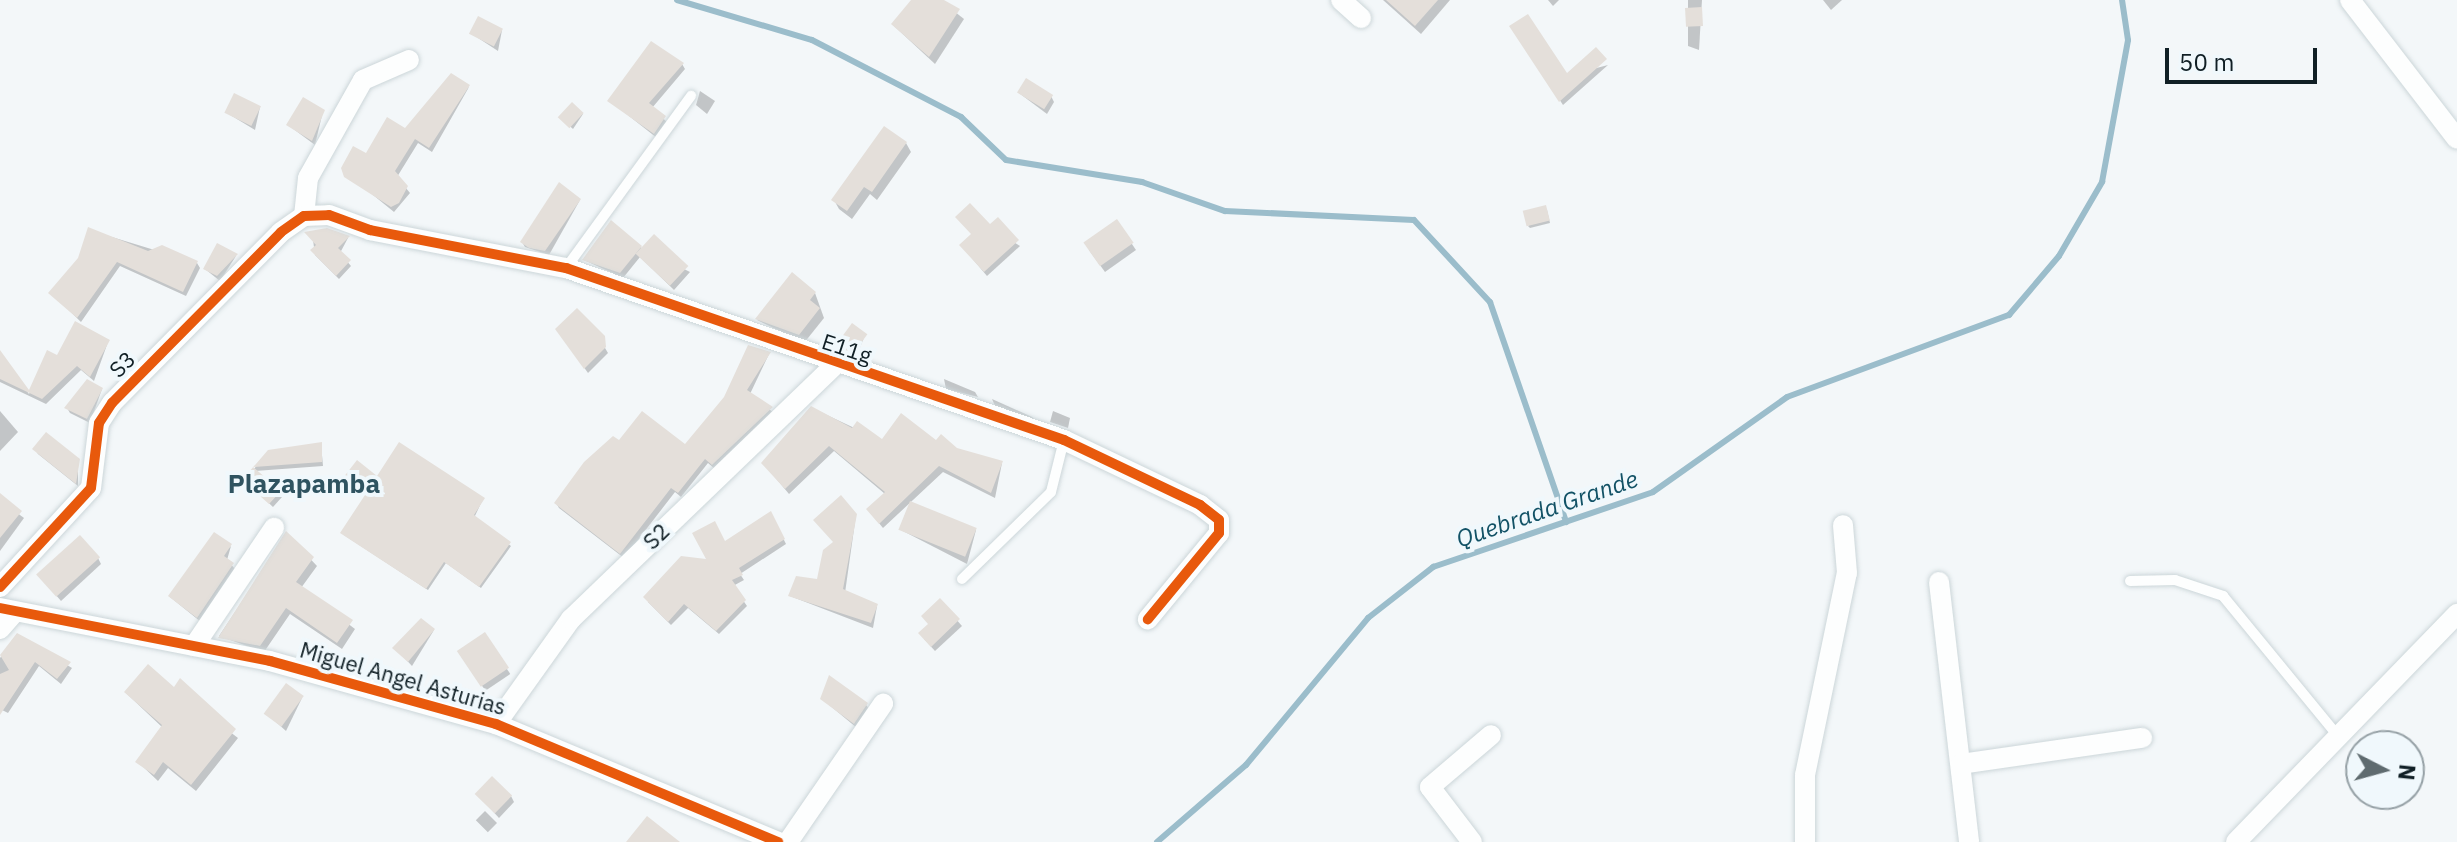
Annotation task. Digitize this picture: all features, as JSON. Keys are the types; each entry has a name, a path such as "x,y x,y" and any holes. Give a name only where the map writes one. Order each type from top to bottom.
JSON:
{"street":[{"path":"1341,0 1361,18"},
{"path":"2350,0 2457,139"},
{"path":"304,216 308,178 363,80 409,60"},
{"name":"E11g","path":"304,216 329,215 370,230 566,268 835,365 1064,440 1219,520 1219,533 1148,619"},
{"name":"S3","path":"0,587 91,488 99,423 112,403 304,216"},
{"name":"S2","path":"496,724 571,619 835,365"},
{"path":"1805,842 1805,775 1847,573 1843,525"},
{"path":"194,646 274,528"},
{"path":"1939,582 1969,842"},
{"path":"0,629 8,610"},
{"name":"Miguel Angel Asturias","path":"8,610 194,646 496,724 778,842"},
{"path":"2236,842 2457,614"},
{"path":"788,842 883,704"},
{"path":"1472,842 1430,787 1491,735"},
{"path":"1961,764 2142,738"}],"lane":[{"path":"566,268 691,96"},
{"path":"962,579 1051,492 1064,440"},
{"path":"2130,581 2175,580 2223,596 2338,736"}],"building":[{"path":"911,0 944,0 960,9 929,57 891,24"},
{"path":"1386,0 1438,0 1415,26"},
{"path":"1702,7 1703,26 1686,27 1685,8"},
{"path":"1528,14 1567,73 1596,47 1607,59 1559,102 1509,26"},
{"path":"478,16 503,29 494,47 469,34"},
{"path":"651,41 684,63 649,103 666,116 654,134 607,101"},
{"path":"451,73 470,85 429,148 415,139 395,171 408,186 399,203 391,207 344,177 341,168 353,146 366,153 387,117 405,128"},
{"path":"1026,78 1053,95 1044,109 1017,92"},
{"path":"234,93 261,106 251,126 224,113"},
{"path":"303,97 325,110 312,141 286,125"},
{"path":"572,102 584,113 569,128 558,117"},
{"path":"884,126 907,142 872,192 864,187 847,211 831,200"},
{"path":"559,182 581,199 545,251 529,248 520,242"},
{"path":"970,203 990,224 998,217 1019,240 984,272 959,245 971,234 955,217"},
{"path":"1546,205 1550,221 1527,226 1523,211"},
{"path":"1117,219 1134,243 1100,266 1083,243"},
{"path":"611,220 642,246 620,273 582,260"},
{"path":"88,227 148,251 162,245 198,261 183,292 117,262 77,318 48,293 78,258"},
{"path":"327,228 350,236 338,248 351,260 336,276 310,250 316,245 304,232"},
{"path":"654,234 688,266 670,286 636,254"},
{"path":"217,243 238,254 217,276 203,269"},
{"path":"792,272 816,292 810,300 820,308 799,335 755,319"},
{"path":"577,308 605,336 606,347 584,369 555,329"},
{"path":"75,321 110,340 90,377 77,366 42,399 0,379 0,350 29,390 47,350 57,355"},
{"path":"852,323 867,334 852,355 837,344"},
{"path":"748,345 771,352 747,390 773,407 712,465 705,459 678,493 671,488 620,554 554,503 584,462 613,436 619,440 642,411 685,444 724,397"},
{"path":"87,379 103,388 87,419 64,408"},
{"path":"811,406 852,428 857,421 882,439 901,413 936,440 941,434 957,448 1003,461 991,493 939,466 879,524 866,509 885,492 829,446 785,489 761,463"},
{"path":"46,432 80,459 76,484 32,449"},
{"path":"322,442 322,462 253,467 268,450"},
{"path":"399,442 485,498 474,515 511,542 479,587 444,562 426,589 340,533 365,495 343,478 357,460 377,476"},
{"path":"253,467 281,491 269,504 242,480"},
{"path":"0,493 22,511 0,538"},
{"path":"841,495 857,514 843,589 878,604 871,623 788,596 796,576 817,579 823,550 833,542 813,520"},
{"path":"910,501 977,528 965,557 898,530"},
{"path":"771,511 785,539 739,568 743,575 732,580 746,600 716,631 684,604 668,622 643,597 681,556 706,559 692,533 715,521 725,541"},
{"path":"286,531 314,557 296,582 353,620 337,643 286,608 260,646 218,638"},
{"path":"214,532 232,544 224,556 234,563 197,618 168,596"},
{"path":"80,535 100,557 56,597 36,574"},
{"path":"940,598 960,619 931,647 918,633 928,624 921,616"},
{"path":"421,618 435,629 408,662 392,648"},
{"path":"485,632 509,668 481,687 457,651"},
{"path":"17,633 71,662 57,679 35,662 0,715 0,674 9,670 0,655"},
{"path":"148,664 174,687 180,678 236,729 191,785 163,762 154,775 135,762 162,725 124,692"},
{"path":"829,675 868,703 854,724 820,699"},
{"path":"286,683 304,696 281,727 264,714"},
{"path":"492,776 512,795 495,813 475,794"},
{"path":"647,816 680,842 626,842"}],"waterway":[{"path":"677,0 812,40 961,117 1006,160 1142,182 1225,211 1414,220 1490,302 1566,522"},
{"name":"Quebrada Grande","path":"1157,842 1246,765 1368,618 1433,567 1653,492 1787,397 2009,315 2059,256 2102,182 2128,40 2122,0"}],"cycle path":[{"path":"0,587 91,488 99,423 112,403 281,232 304,216 329,215 370,230 566,268 1064,440 1200,505 1219,520 1219,533 1148,619"},
{"path":"0,608 270,661 496,724 778,842"}],"district":[{"name":"Plazapamba","path":"304,484"}]}
